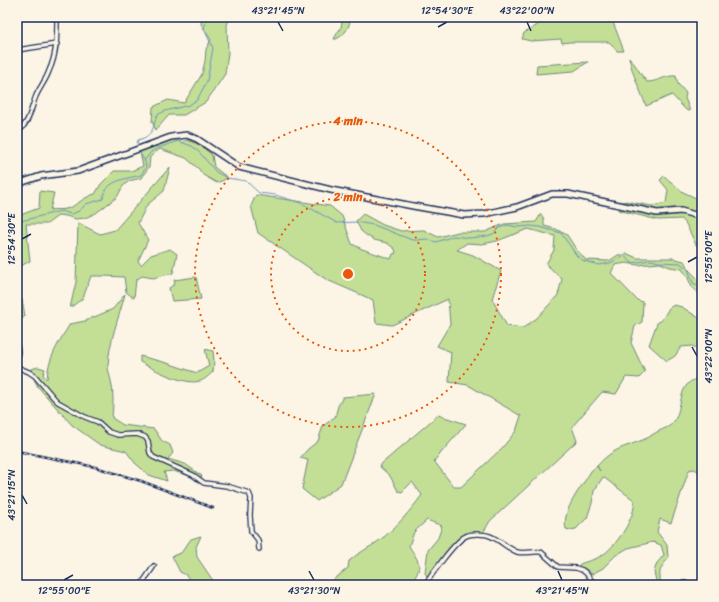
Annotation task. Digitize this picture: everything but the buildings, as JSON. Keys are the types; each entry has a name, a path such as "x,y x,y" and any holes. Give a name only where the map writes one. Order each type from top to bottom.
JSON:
{"main road":[{"path":"17,184 42,176 78,171 171,137 186,135 197,139 239,167 331,190 464,215 484,214 517,207 552,194 568,194 657,213 681,211 702,218"}],"street":[{"path":"17,133 25,126 31,114 36,96 49,71 57,44 57,17"},
{"path":"17,50 57,44"},
{"path":"17,346 17,358"},
{"path":"17,368 29,372 35,376 58,402 85,417 98,422 109,432 118,435 137,434 145,437 148,441 150,453 154,457 193,475 204,483 227,486 249,493 251,498 251,531 258,540 260,549"},
{"path":"425,585 435,569 451,550 462,538 470,535 488,536 518,552 541,552 558,567 576,568 582,570 595,585"},
{"path":"141,585 154,566"},
{"path":"676,585 702,585"}],"green space":[{"path":"202,17 230,17 227,25 228,53 225,74 206,102 184,115 169,115 156,130 152,122 153,107 168,100 184,103 202,74 206,49 211,40 201,24"},
{"path":"343,17 350,17 348,27 342,36 334,39 341,27"},
{"path":"551,17 611,17 624,51 617,51 609,42 562,43 561,39 531,41 522,39 524,33"},
{"path":"629,57 647,82 676,76 678,84 686,93 685,98 690,111 686,110 672,95 646,106"},
{"path":"588,62 574,71 536,74 537,65"},
{"path":"173,138 177,139 181,143 187,140 200,145 212,155 214,167 228,178 217,183 203,175 199,169 186,158 160,149 150,157 149,167 141,178 129,181 123,186 117,197 96,213 85,218 76,219 59,215 47,224 26,224 30,261 17,268 17,219 23,214 39,208 40,191 54,193 50,210 70,208 87,197 95,194 101,184 114,171 131,171 143,166 140,152 149,146"},
{"path":"170,167 164,191 147,205 138,223 148,240 138,261 141,265 151,255 170,249 177,254 173,273 153,278 142,276 136,280 134,298 126,292 124,277 91,276 83,298 70,308 76,282 78,223 100,234 115,230"},
{"path":"664,176 683,192 702,201 702,242 696,245 682,219 658,220 618,210 625,201 652,206 666,203 668,190 660,180"},
{"path":"256,195 330,206 342,216 352,244 391,259 393,254 396,253 395,249 387,243 374,240 361,231 356,221 363,214 383,225 401,231 424,230 438,237 458,232 485,232 504,224 536,222 541,214 544,219 544,226 556,229 567,235 576,249 586,260 609,261 618,255 628,254 637,258 672,258 684,261 689,270 702,283 702,296 692,288 682,269 670,267 660,263 637,265 626,263 615,265 611,273 637,300 643,302 642,322 635,326 631,343 645,372 639,378 626,377 616,394 602,392 572,427 577,441 490,521 483,533 475,533 465,536 453,546 428,578 425,573 428,550 438,538 442,526 427,520 414,532 409,546 416,557 419,566 417,574 410,585 327,585 348,568 349,561 380,540 391,530 408,513 422,495 412,482 402,492 398,491 390,476 379,466 438,415 466,424 434,461 454,487 461,487 502,448 516,431 521,416 468,385 449,382 451,352 437,346 450,324 448,299 392,325 376,323 373,300 327,280 258,233 251,206","holes":["528,229 555,236 554,250 546,264 562,279 558,295 537,318 523,328 507,326 492,299 501,271 473,255 457,250 467,243 482,244 497,241"]},
{"path":"196,277 201,299 172,301 169,288 175,284 174,280"},
{"path":"17,294 22,299 25,316 17,324"},
{"path":"125,294 112,339 109,357 108,368 113,395 112,418 123,425 154,429 162,441 170,445 173,453 168,459 185,464 202,476 200,479 173,471 164,472 167,481 149,475 135,463 126,451 100,445 72,425 38,387 33,377 31,369 38,367 45,369 43,375 47,379 52,357 58,343 70,324 85,321 113,309"},
{"path":"674,305 682,307 702,320 702,351 692,346 681,347 675,356 667,361 649,345 657,323 662,320 669,308"},
{"path":"205,349 213,351 213,372 205,379 200,381 194,382 178,379 140,362 140,356 197,373 209,366"},
{"path":"702,378 702,473 694,469 689,470 671,523 660,519 657,532 667,545 668,558 660,571 659,585 657,585 654,572 657,563 664,555 661,545 653,542 628,548 616,555 603,568 592,574 584,568 578,566 607,552 629,523 634,507 634,500 603,477 594,491 587,518 576,529 566,529 565,522 569,507 591,471 614,451 647,438 671,425 676,418 684,389 693,380"},
{"path":"376,394 341,484 317,501 302,489 308,460 300,458 318,441 323,426 335,417 338,406 343,397"},
{"path":"201,536 196,547 197,557 216,585 193,585 186,575 180,572 172,556 181,553 191,539"}],"waterway":[{"path":"138,147 138,140 147,136 152,131 157,115 165,111 189,105 197,100 207,81 213,48 204,29 207,17"},
{"path":"144,161 151,152 178,141 192,146 216,172 227,178 246,181 259,193 275,195 301,203 337,223 356,222 374,225 412,240 426,239 436,242 454,236 470,238 487,236 493,234 499,228 507,225 518,227 540,227 561,233 577,256 584,261 599,265 610,263 624,256 632,263 651,260 680,263 688,269 693,283 702,287"},
{"path":"17,222 61,211 71,214 79,211 86,204 103,199 105,193 112,184 123,179 141,175 146,167 145,161 139,152"}],"railway":[{"path":"17,451 95,467 141,481 213,508"}]}
